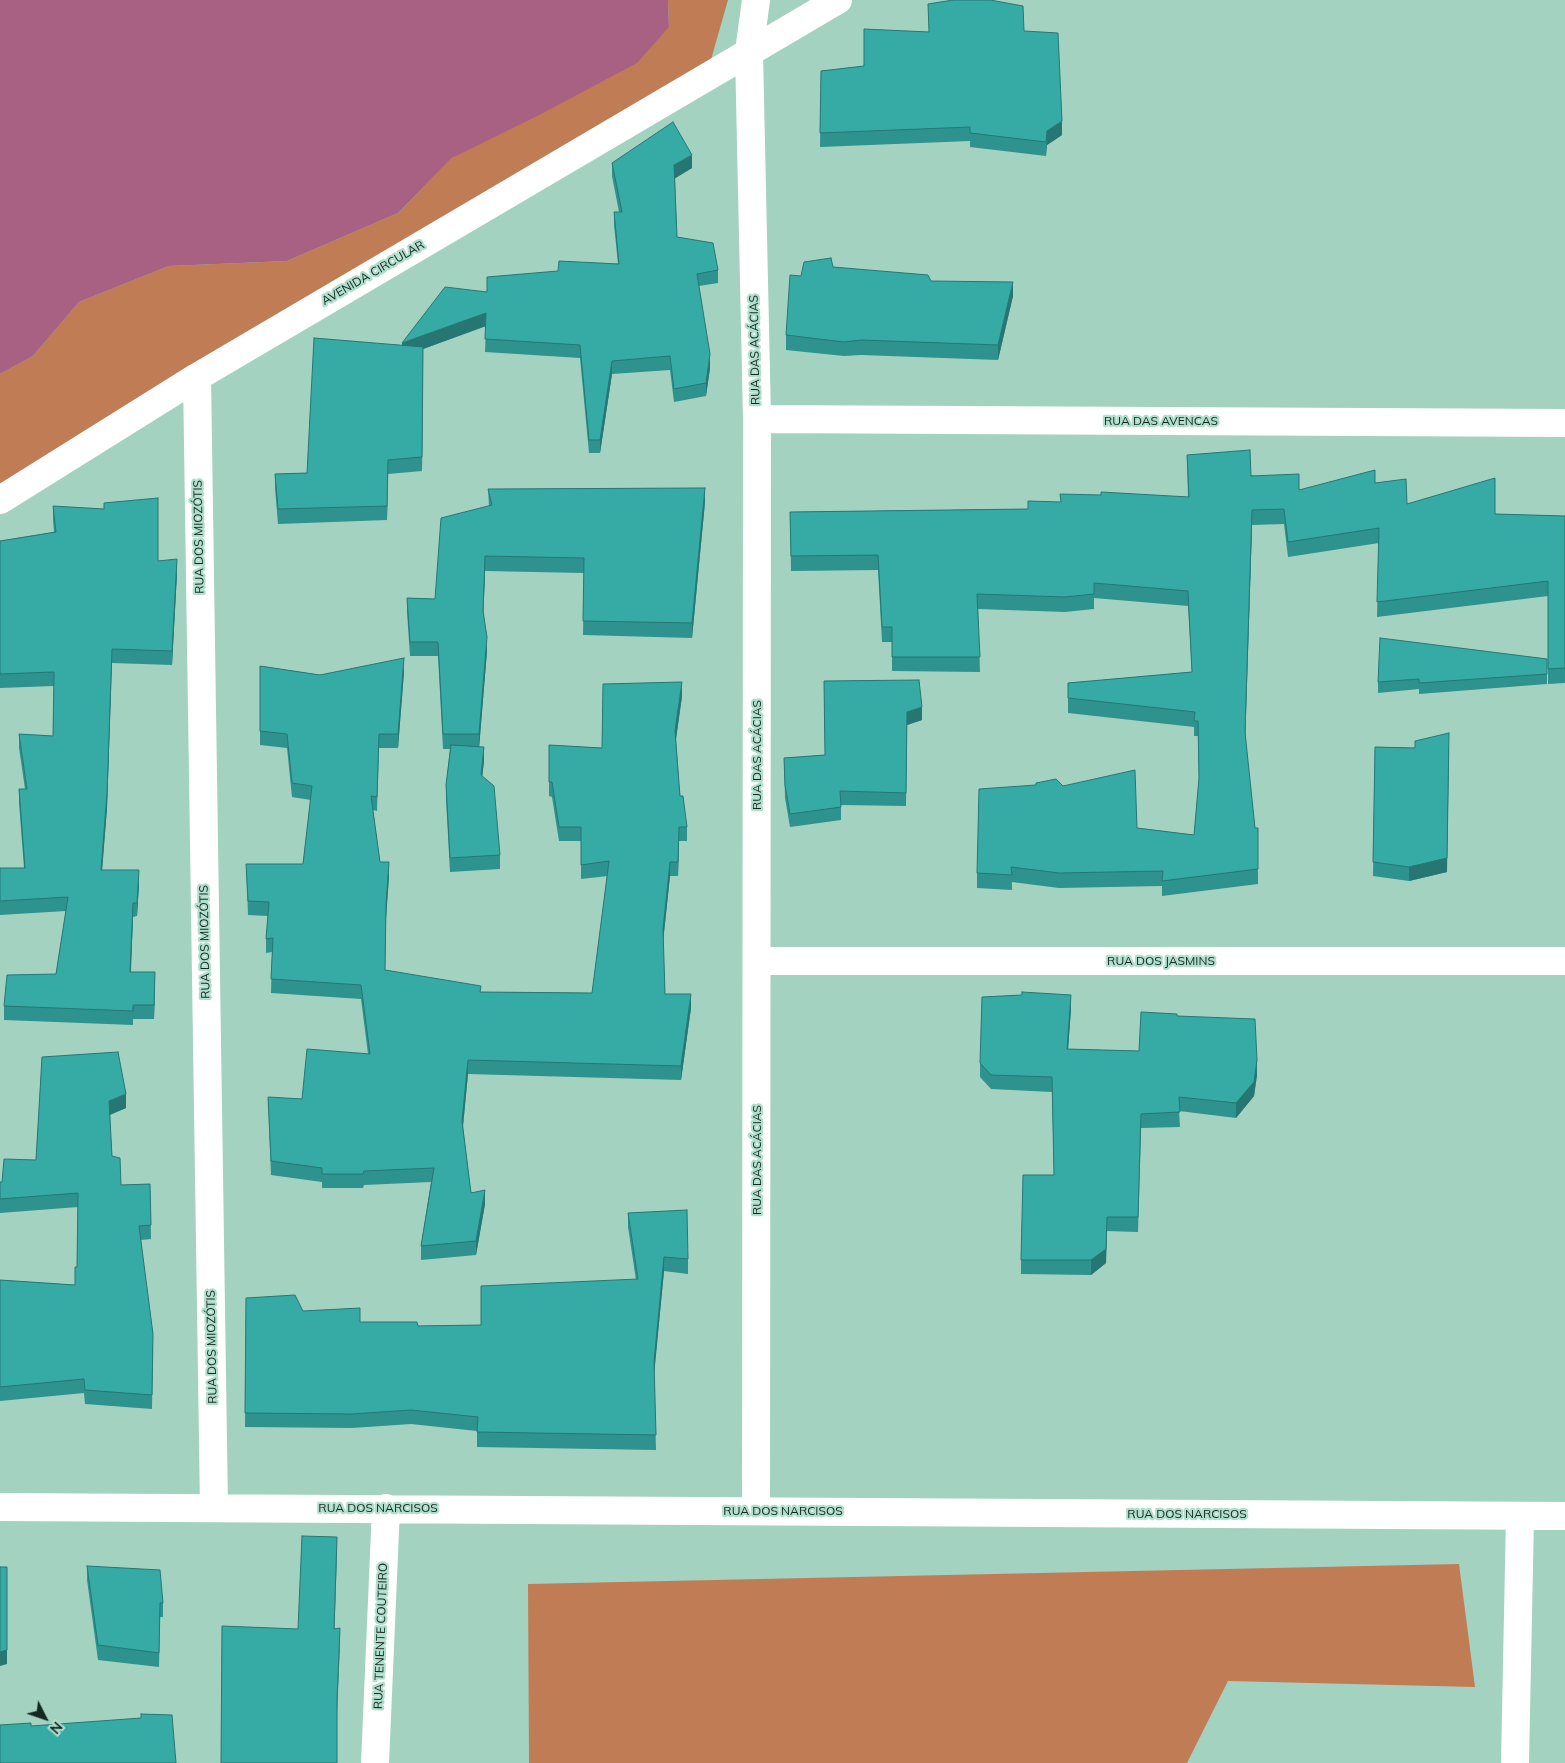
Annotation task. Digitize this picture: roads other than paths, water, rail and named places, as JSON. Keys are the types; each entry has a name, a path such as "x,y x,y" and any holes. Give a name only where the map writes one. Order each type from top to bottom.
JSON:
{"street":[{"name":"RUA DAS ACÁCIAS","path":"756,0 749,52 757,420 756,1511"},
{"name":"AVENIDA CIRCULAR","path":"0,500 197,377 838,0"},
{"name":"RUA DOS MIOZÓTIS","path":"197,377 214,1508"},
{"name":"RUA DAS AVENCAS","path":"757,420 1565,423"},
{"name":"RUA DOS JASMINS","path":"757,961 1565,962"},
{"name":"RUA DOS NARCISOS","path":"0,1507 1565,1516"},
{"name":"RUA TENENTE COUTEIRO","path":"375,1763 386,1508"},
{"path":"1515,1763 1520,1516"}]}
